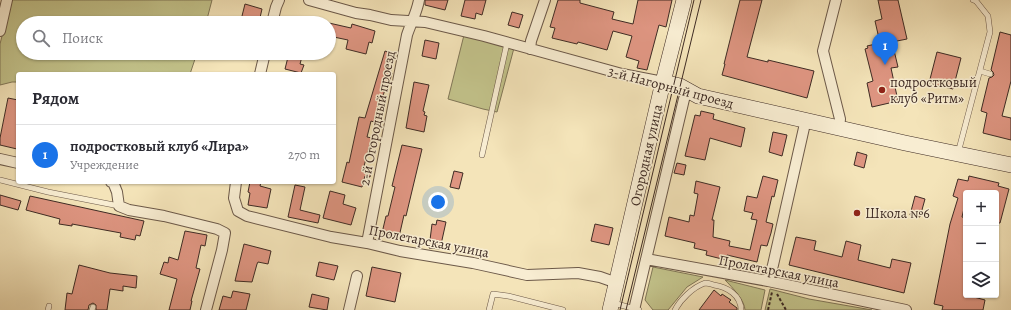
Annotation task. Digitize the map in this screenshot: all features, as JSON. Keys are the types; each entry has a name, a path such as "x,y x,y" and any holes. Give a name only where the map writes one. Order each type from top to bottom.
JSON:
{"street":[{"path":"0,31 7,0"},
{"path":"274,16 279,0"},
{"name":"3-й Нагорный проезд","path":"309,0 356,13 391,20 424,22 622,74 680,86 698,96 1011,165"},
{"name":"2-й Огородный проезд","path":"366,243 407,35 411,22 417,11 419,0"},
{"path":"530,49 531,41 546,0"},
{"name":"Огородная улица","path":"611,306 663,82 684,0"},
{"path":"836,0 823,52 840,119 839,128"},
{"path":"260,72 263,60"},
{"path":"636,309 646,259 684,99 688,90"},
{"path":"768,281 774,265 806,120"},
{"path":"0,159 16,163"},
{"path":"113,184 117,192 119,206 129,210 164,216 217,229 225,233 206,310"},
{"name":"Пролетарская улица","path":"236,184 234,198 238,211 247,216 331,237 400,251 473,263 527,275 578,273 600,277 617,283"},
{"name":"Пролетарская улица","path":"646,259 768,281 906,310"},
{"path":"349,310 357,276"}],"lane":[{"path":"958,154 990,32 988,16 974,0"},
{"path":"482,155 507,43"},
{"path":"980,71 990,74"},
{"path":"0,180 48,192 119,206"},
{"path":"675,310 678,304 692,290 706,283 724,287 735,294 741,305 741,310"},
{"path":"489,310 493,294 508,296 563,310"},
{"path":"611,306 636,309"}],"path":[{"path":"768,310 773,288 786,310"}],"green space":[{"path":"11,0 212,0 208,16 16,16 16,60 195,60 191,72 16,72 16,82 0,85 0,44"},
{"path":"464,35 514,48 497,112 448,99"},
{"path":"653,267 703,277 687,287 668,310 653,310 645,300"},
{"path":"725,280 765,290 761,310 745,310 741,298"},
{"path":"770,289 809,299 872,310 765,310"}],"building":[{"path":"425,0 448,0 445,10 425,5"},
{"path":"465,0 486,0 482,15 476,13 475,19 461,16"},
{"path":"558,0 580,0 580,3 614,12 612,19 633,24 638,0 672,0 666,27 659,25 647,70 637,68 639,61 626,57 632,36 613,31 607,50 578,42 577,44 552,38 555,28 550,27"},
{"path":"740,0 762,0 747,57 768,62 768,60 814,71 807,98 722,75"},
{"path":"878,0 898,0 907,39 892,42 898,67 891,68 898,101 872,107 867,83 873,81 865,49 868,48 867,46 880,43 875,21 882,19"},
{"path":"245,4 262,9 260,16 242,16"},
{"path":"512,12 523,15 519,28 508,25"},
{"path":"352,24 375,31 372,43 369,42 366,54 346,49 348,40 336,37 336,25 351,28"},
{"path":"1000,32 1011,35 1011,81 1002,116 1011,118 1011,140 983,133 987,113 981,111 989,78 994,75 991,70"},
{"path":"425,40 439,43 436,59 422,56"},
{"path":"385,51 395,55 390,73 392,73 388,87 386,86 383,96 381,96 374,122 371,121 367,137 372,138 364,166 372,168 370,177 365,176 362,187 342,182 347,162 349,163 359,117 365,118"},
{"path":"937,52 961,58 953,89 929,83"},
{"path":"287,60 301,60 300,64 304,65 301,72 285,69"},
{"path":"414,82 429,85 423,111 425,112 424,115 427,116 424,132 406,128"},
{"path":"8,98 16,100 16,149 0,145"},
{"path":"701,111 714,114 713,119 745,128 741,147 710,138 705,160 685,156 695,115 700,116"},
{"path":"773,132 787,135 782,156 769,152"},
{"path":"402,145 422,149 406,216 404,215 399,237 382,233 395,187 392,186"},
{"path":"857,152 867,155 864,168 854,165"},
{"path":"677,163 686,165 684,175 674,173"},
{"path":"454,171 463,173 459,189 450,187"},
{"path":"763,176 778,180 774,197 772,196 766,222 773,224 771,233 767,246 761,245 757,262 727,255 726,260 706,255 707,251 694,248 695,243 665,236 669,217 689,222 690,215 694,216 698,194 694,193 696,181 720,187 712,220 714,220 713,237 730,241 729,246 750,250 757,220 751,219 753,213 744,211 747,196 757,198"},
{"path":"969,176 999,183 998,186 1009,189 1000,223 999,190 963,190 963,298 978,298 985,300 983,310 942,310 943,306 934,304 950,224 958,198 953,196 958,179 968,181"},
{"path":"250,184 260,184 260,186 271,189 267,208 248,205 250,193 248,192"},
{"path":"295,185 305,187 300,210 320,215 318,223 288,217"},
{"path":"330,191 345,195 343,204 356,208 351,225 323,218"},
{"path":"0,195 21,201 18,210 0,205"},
{"path":"30,196 144,221 140,236 136,235 135,240 120,237 121,233 72,224 72,226 59,224 60,219 26,210"},
{"path":"915,196 925,199 920,217 910,215"},
{"path":"437,220 446,222 440,249 429,248 432,224 436,225"},
{"path":"595,224 613,228 609,245 591,241"},
{"path":"185,231 207,235 205,246 201,245 196,268 200,269 190,310 169,310 177,279 160,274 164,262 168,263 169,257 178,260"},
{"path":"796,237 816,241 814,250 842,257 846,241 861,245 858,260 890,268 892,259 911,263 904,293 789,265"},
{"path":"244,244 271,251 268,264 258,262 252,282 235,281"},
{"path":"319,262 338,266 334,280 316,276"},
{"path":"79,265 110,273 137,276 136,288 123,286 123,291 110,289 107,310 96,310 96,305 93,303 89,305 88,310 65,310 67,293 72,294"},
{"path":"372,267 401,273 395,302 366,296"},
{"path":"714,290 721,296 722,294 731,300 729,302 737,308 737,310 699,310"},
{"path":"233,291 250,294 246,310 219,310 223,296 231,298"},
{"path":"312,294 329,298 327,310 309,307"}],"tram line":[{"path":"620,310 694,0"},
{"path":"626,310 701,0"}],"place":[{"name":"подростковый клуб «Лира»","path":"885,65"},
{"name":"подростковый клуб «Ритм»","path":"882,90"},
{"name":"Школа №6","path":"857,213"}]}
